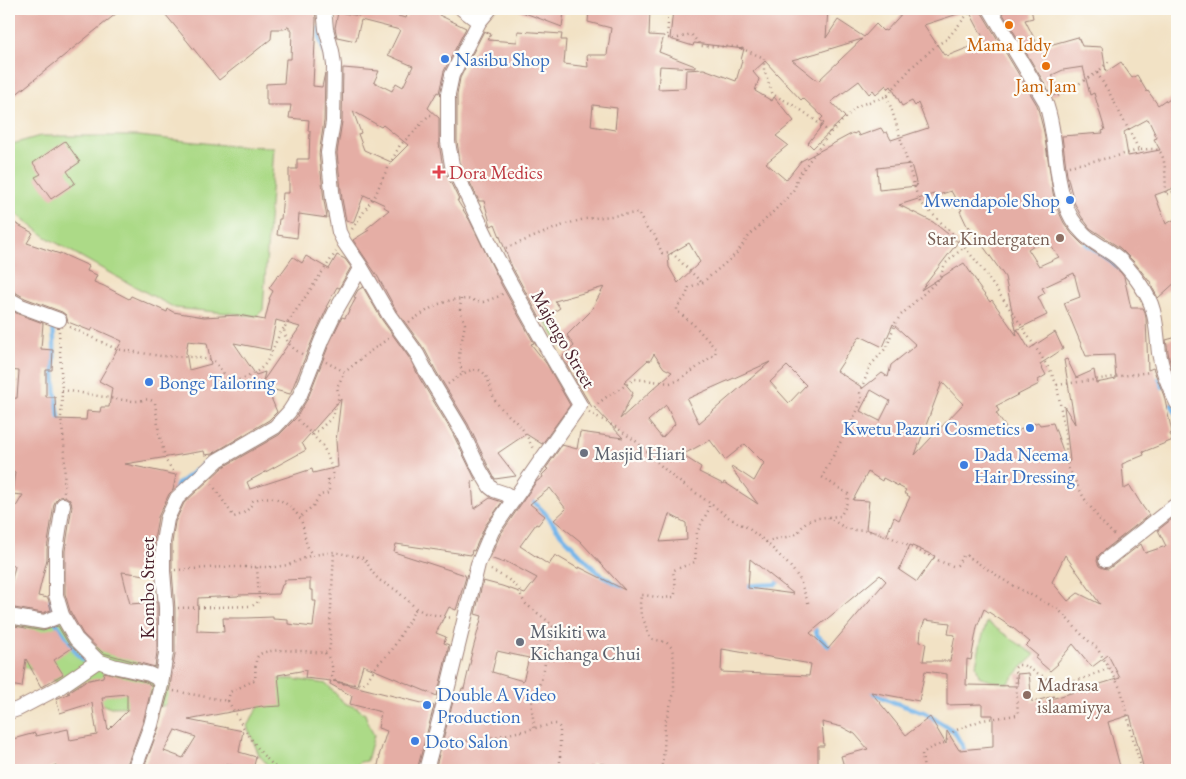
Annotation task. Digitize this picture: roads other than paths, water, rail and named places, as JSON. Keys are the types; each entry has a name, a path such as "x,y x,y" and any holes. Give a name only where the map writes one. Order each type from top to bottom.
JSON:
{"street":[{"path":"324,9 326,29 334,65 333,122 328,153 339,232 389,315 417,354 438,394 460,428 490,487 506,494 513,501"},
{"path":"462,9 479,22"},
{"name":"Majengo Street","path":"426,770 478,564 492,531 539,462 586,409 545,345 510,282 452,165 448,142 448,94 452,74 479,22 490,9"},
{"path":"990,9 1045,101 1052,129 1060,185 1072,219 1084,234 1118,258 1132,274 1151,304 1155,317 1163,372 1177,403"},
{"name":"Kombo Street","path":"134,770 151,725 161,685 166,653 163,542 166,519 177,498 205,471 218,460 276,426 289,412 300,394 322,339 361,267"},
{"path":"9,299 21,306 59,320"},
{"path":"1106,560 1177,504"},
{"path":"63,505 56,550 56,594 62,615 76,639 98,661 149,674 157,678 161,685"},
{"path":"9,616 44,622 62,615"},
{"path":"9,712 60,687 98,661"}],"waterway":[{"path":"320,28 320,40 328,64"},
{"path":"1027,86 1039,103"},
{"path":"1086,244 1096,254 1111,261 1134,286"},
{"path":"53,327 54,380 60,425"},
{"path":"1158,379 1162,387"},
{"path":"1172,405 1177,417"},
{"path":"173,495 178,484 208,461"},
{"path":"524,492 596,571 628,590"},
{"path":"743,586 776,584 782,578"},
{"path":"51,600 53,618 77,654 88,664"},
{"path":"814,625 817,635 833,650"},
{"path":"867,690 893,702 925,713 954,731 963,747 963,754"},
{"path":"710,770 719,765"}],"place":[{"name":"Mama Iddy","path":"1009,25"},
{"name":"Nasibu Shop","path":"445,59"},
{"name":"Jam Jam","path":"1046,66"},
{"name":"Dora Medics","path":"439,172"},
{"name":"Mwendapole Shop","path":"1070,200"},
{"name":"Star Kindergaten","path":"1060,238"},
{"name":"Bonge Tailoring","path":"149,382"},
{"name":"Kwetu Pazuri Cosmetics","path":"1030,428"},
{"name":"Masjid Hiari","path":"584,453"},
{"name":"Dada Neema Hair Dressing","path":"964,465"},
{"name":"Msikiti wa Kichanga Chui","path":"520,642"},
{"name":"Madrasa islaamiyya","path":"1027,695"},
{"name":"Double A Video Production","path":"427,705"},
{"name":"Doto Salon","path":"415,741"}]}
